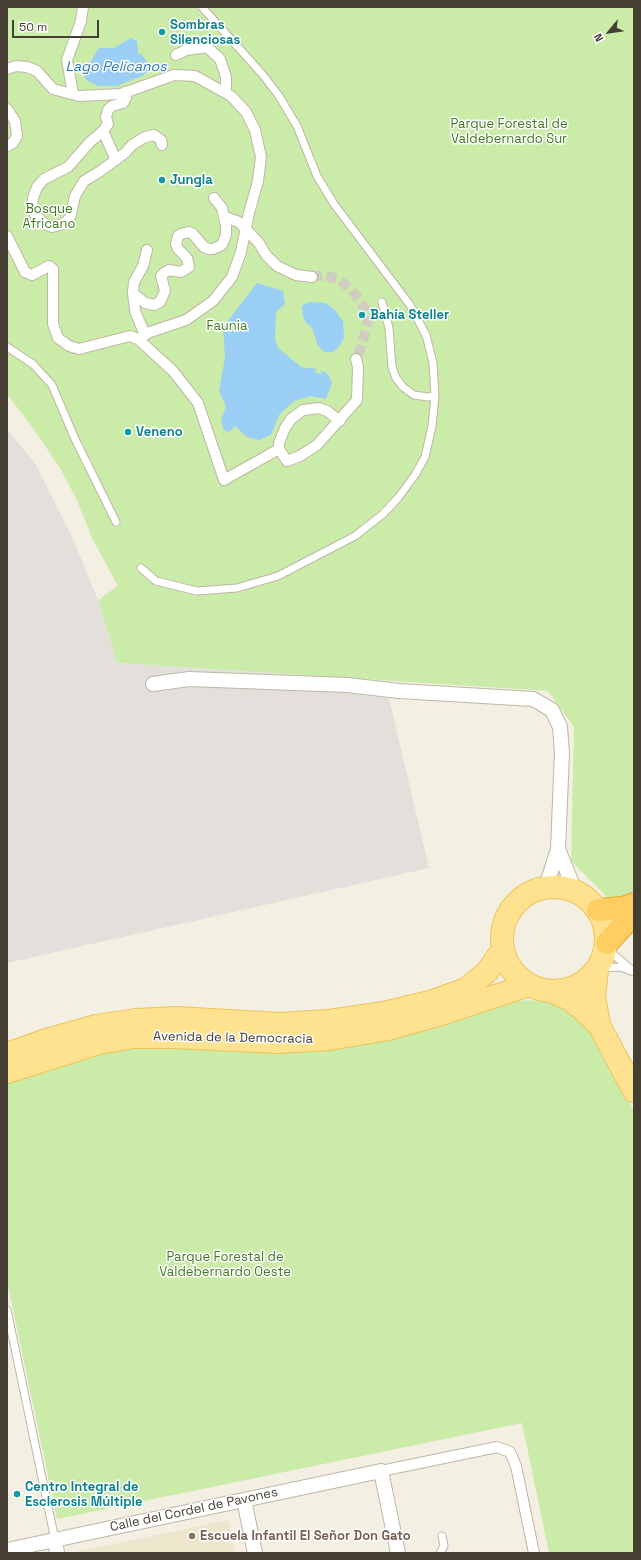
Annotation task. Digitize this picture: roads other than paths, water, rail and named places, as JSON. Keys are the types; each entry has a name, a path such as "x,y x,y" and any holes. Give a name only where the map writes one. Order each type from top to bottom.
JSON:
{"highway":[{"path":"598,910 623,908 634,904"},
{"path":"606,945 634,914"}],"main road":[{"path":"599,1025 576,1004 553,992 529,985 519,978 512,970 502,949 502,928 511,908 526,894 546,887 561,886 576,891 588,899 598,910 604,921 606,945 597,969 594,996 599,1025 634,1091"},
{"name":"Avenida de la Democracia","path":"7,1054 46,1040 96,1026 136,1020 176,1018 280,1024 329,1021 384,1013 430,1002 466,989 487,972 502,949"},
{"path":"553,992 568,990 577,986 597,969"},
{"name":"Avenida de la Democracia","path":"7,1072 99,1043 134,1037 175,1037 276,1042 329,1039 388,1029 438,1015 529,985"}],"street":[{"path":"73,94 66,60 81,21 82,7"},
{"path":"176,55 186,50 207,47 220,59 226,77 226,92"},
{"path":"7,69 16,66 27,67 37,71 53,89 73,94 100,96 125,92 174,75 195,76 226,92 246,112 255,130 261,157 258,181 232,277 213,300 186,320 142,337 130,336 79,349 69,346 58,338 52,324 53,269 49,266 32,275 25,272 7,236"},
{"path":"125,92 126,98 123,103 112,106 108,110 106,118 108,124 103,131 90,142 68,167 40,183 32,198 32,208 36,216 45,224 52,226 63,224 70,218 77,191 84,181 116,160 132,145 145,137 154,135 161,140 162,145"},
{"path":"7,109 15,121 17,136 13,144 7,146"},
{"path":"103,131 116,160"},
{"path":"133,293 145,302 154,304 160,302 165,291 162,276 164,273 169,270 185,271 189,267 187,258 178,249 176,244 178,236 181,234 189,232 193,234 204,247 209,249 222,245 226,235 225,217 222,208 214,198"},
{"path":"225,217 239,222 259,243 266,255 277,266 296,275 312,277"},
{"path":"147,250 143,266 134,282 133,293 135,312 142,337 174,371 198,403 224,480 279,449"},
{"path":"340,421 327,411 319,408 303,410 291,419 285,428 279,443 279,449 287,461 300,456 317,445 340,421 358,400 358,367 356,359"},
{"path":"153,684 189,679 332,685 534,699 552,710 560,727 562,753 558,849 546,887"},
{"path":"558,849 576,891"},
{"path":"398,1553 381,1471 497,1447 510,1452 516,1466 534,1553"},
{"name":"Calle del Cordel de Pavones","path":"7,1550 56,1546 244,1500 381,1471"},
{"path":"244,1500 255,1553"}],"lane":[{"path":"141,568 156,581 197,591 236,588 278,576 355,536 383,514 398,498 425,457 430,434 435,396 433,363 426,335 410,305 334,204 317,176 297,126 280,96 202,7"},
{"path":"382,302 389,328 392,367 396,378 403,387 414,395 428,397 435,396"},
{"path":"7,347 32,364 52,385 75,439 116,522"},
{"path":"606,945 634,972"},
{"path":"597,969 621,967 634,972"},
{"path":"7,1310 56,1546"},
{"path":"440,1553 444,1546 442,1536"}],"water":[{"name":"Lago Pelícanos","path":"131,38 137,41 138,53 142,55 147,62 149,71 142,76 117,86 98,86 86,80 84,75 86,69 99,48 114,48"},
{"path":"257,283 283,291 285,304 276,312 275,339 278,348 301,367 317,369 315,372 320,374 322,373 319,370 327,373 332,383 326,399 311,396 294,401 279,415 271,435 259,440 247,437 235,426 229,432 224,430 221,421 226,406 219,391 225,358 223,327"},
{"path":"309,302 326,303 334,309 343,321 344,338 339,347 333,352 325,352 318,346 312,328 306,323 303,317 302,306"}],"tunnel":[{"path":"312,277 324,275 338,279 352,290 364,307 368,321 361,348 356,359"}],"place":[{"name":"Sombras Silenciosas","path":"162,32"},
{"name":"Jungla","path":"162,180"},
{"name":"Bahía Steller","path":"362,315"},
{"name":"Veneno","path":"128,432"},
{"name":"Centro Integral de Esclerosis Múltiple","path":"17,1494"},
{"name":"Escuela Infantil El Señor Don Gato","path":"192,1536"}],"park label":[{"name":"Parque Forestal de Valdebernardo Sur","path":"509,132"},
{"name":"Bosque Africano","path":"49,216"},
{"name":"Faunia","path":"227,326"},
{"name":"Parque Forestal de Valdebernardo Oeste","path":"225,1264"}]}
